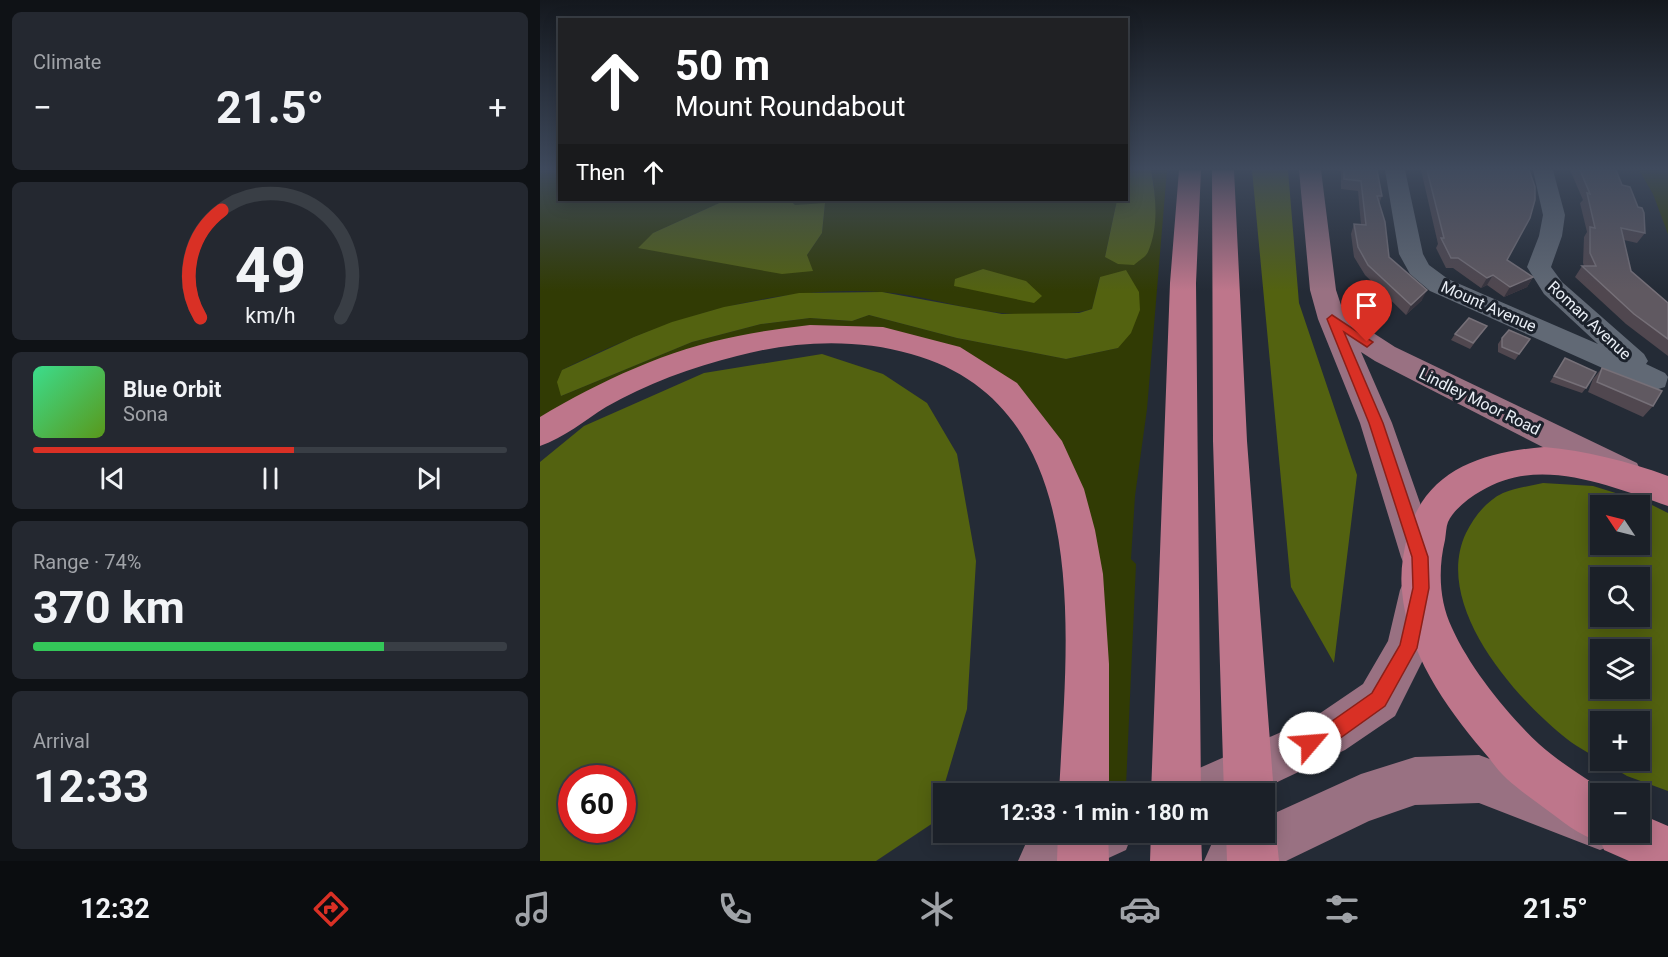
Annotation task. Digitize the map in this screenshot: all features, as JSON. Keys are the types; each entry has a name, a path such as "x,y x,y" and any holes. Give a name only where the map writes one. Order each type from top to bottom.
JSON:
{"highway":[{"path":"1176,783 1183,295 1188,210"},
{"path":"1224,210 1230,441 1248,783"},
{"path":"540,433 627,382 676,362 759,339 804,334 874,335 909,342 969,364 995,381 1023,407 1051,451 1070,504 1081,562 1086,622 1084,783"},
{"path":"1590,809 1524,762 1472,704 1435,639 1420,573 1433,513 1463,481 1500,465 1541,460 1584,464 1632,476 1668,491"},
{"path":"1083,843 1083,861"},
{"path":"1176,843 1176,861"},
{"path":"1252,843 1253,861"}],"main road":[{"path":"1220,783 1329,734 1379,700 1408,648 1420,573 1376,423 1332,319 1322,282 1314,210"},
{"name":"Lindley Moor Road","path":"1332,319 1385,354 1632,476"},
{"path":"1230,861 1361,800 1415,781 1479,779 1590,820"},
{"path":"1044,861 1084,843"}],"street":[{"name":"Mount Avenue","path":"1403,210 1411,254 1419,269 1439,285 1661,383"},
{"name":"Roman Avenue","path":"1553,210 1552,233 1542,252 1539,267 1553,288 1661,383"}],"green space":[{"path":"540,210 703,210 653,233 807,255 822,233 824,210 1115,210 1105,257 1147,254 1154,210 1164,210 1147,409 1135,496 1131,559 1136,564 1126,783 1107,783 1092,558 987,368 799,328 540,423","holes":["1100,277 1118,348 1066,359 957,338 869,315 852,321 810,318 761,324 692,342 561,396 562,370 599,352 638,336 716,310 756,300 797,294 838,291 895,293 1001,313 1070,313 1092,309"]},
{"path":"703,210 824,210 822,233 807,255 813,271 782,274 638,248 653,233"},
{"path":"1115,210 1155,210 1154,232 1144,257 1134,265 1118,264 1105,257"},
{"path":"1256,210 1291,210 1299,303 1357,475 1334,663 1291,587"},
{"path":"1659,210 1668,210 1668,234"},
{"path":"983,269 1026,281 1042,296 1034,303 954,286 955,279"},
{"path":"1126,270 1139,292 1140,310 1131,333 1118,348 1066,359 957,338 869,315 852,321 810,318 761,324 692,342 561,396 557,382 562,370 634,337 672,322 724,307 799,293 882,292 1002,314 1079,313 1092,309 1100,277"},
{"path":"822,354 883,374 927,403 957,454 976,561 967,709 945,783 933,783 933,823 876,861 540,861 540,462 584,426 704,373"},
{"path":"1543,483 1593,486 1622,495 1590,495 1590,555 1650,555 1650,504 1668,513 1668,791 1619,771 1650,771 1650,711 1590,711 1590,754 1562,735 1521,696 1482,644 1468,617 1460,588 1459,560 1466,533 1481,510 1491,500 1512,490"}],"building":[{"path":"1364,210 1381,210 1389,257 1427,290 1411,305 1368,265 1358,247 1354,224 1366,225"},
{"path":"1437,210 1532,210 1507,260 1533,277 1510,287 1493,275 1487,278 1458,258 1451,258 1441,238 1444,238"},
{"path":"1591,210 1643,210 1645,233 1621,228 1631,271 1668,303 1668,339 1634,314 1582,266 1596,266 1590,253 1590,227 1595,228"},
{"path":"1469,318 1487,326 1473,343 1455,334"},
{"path":"1509,330 1530,339 1519,354 1502,347 1502,338"},
{"path":"1565,358 1596,372 1586,388 1554,376"},
{"path":"1602,368 1662,391 1653,406 1597,382"}],"route":[{"path":"1310,743 1329,734 1379,700 1408,648 1421,588 1420,557 1376,423 1332,319 1367,342"}]}
